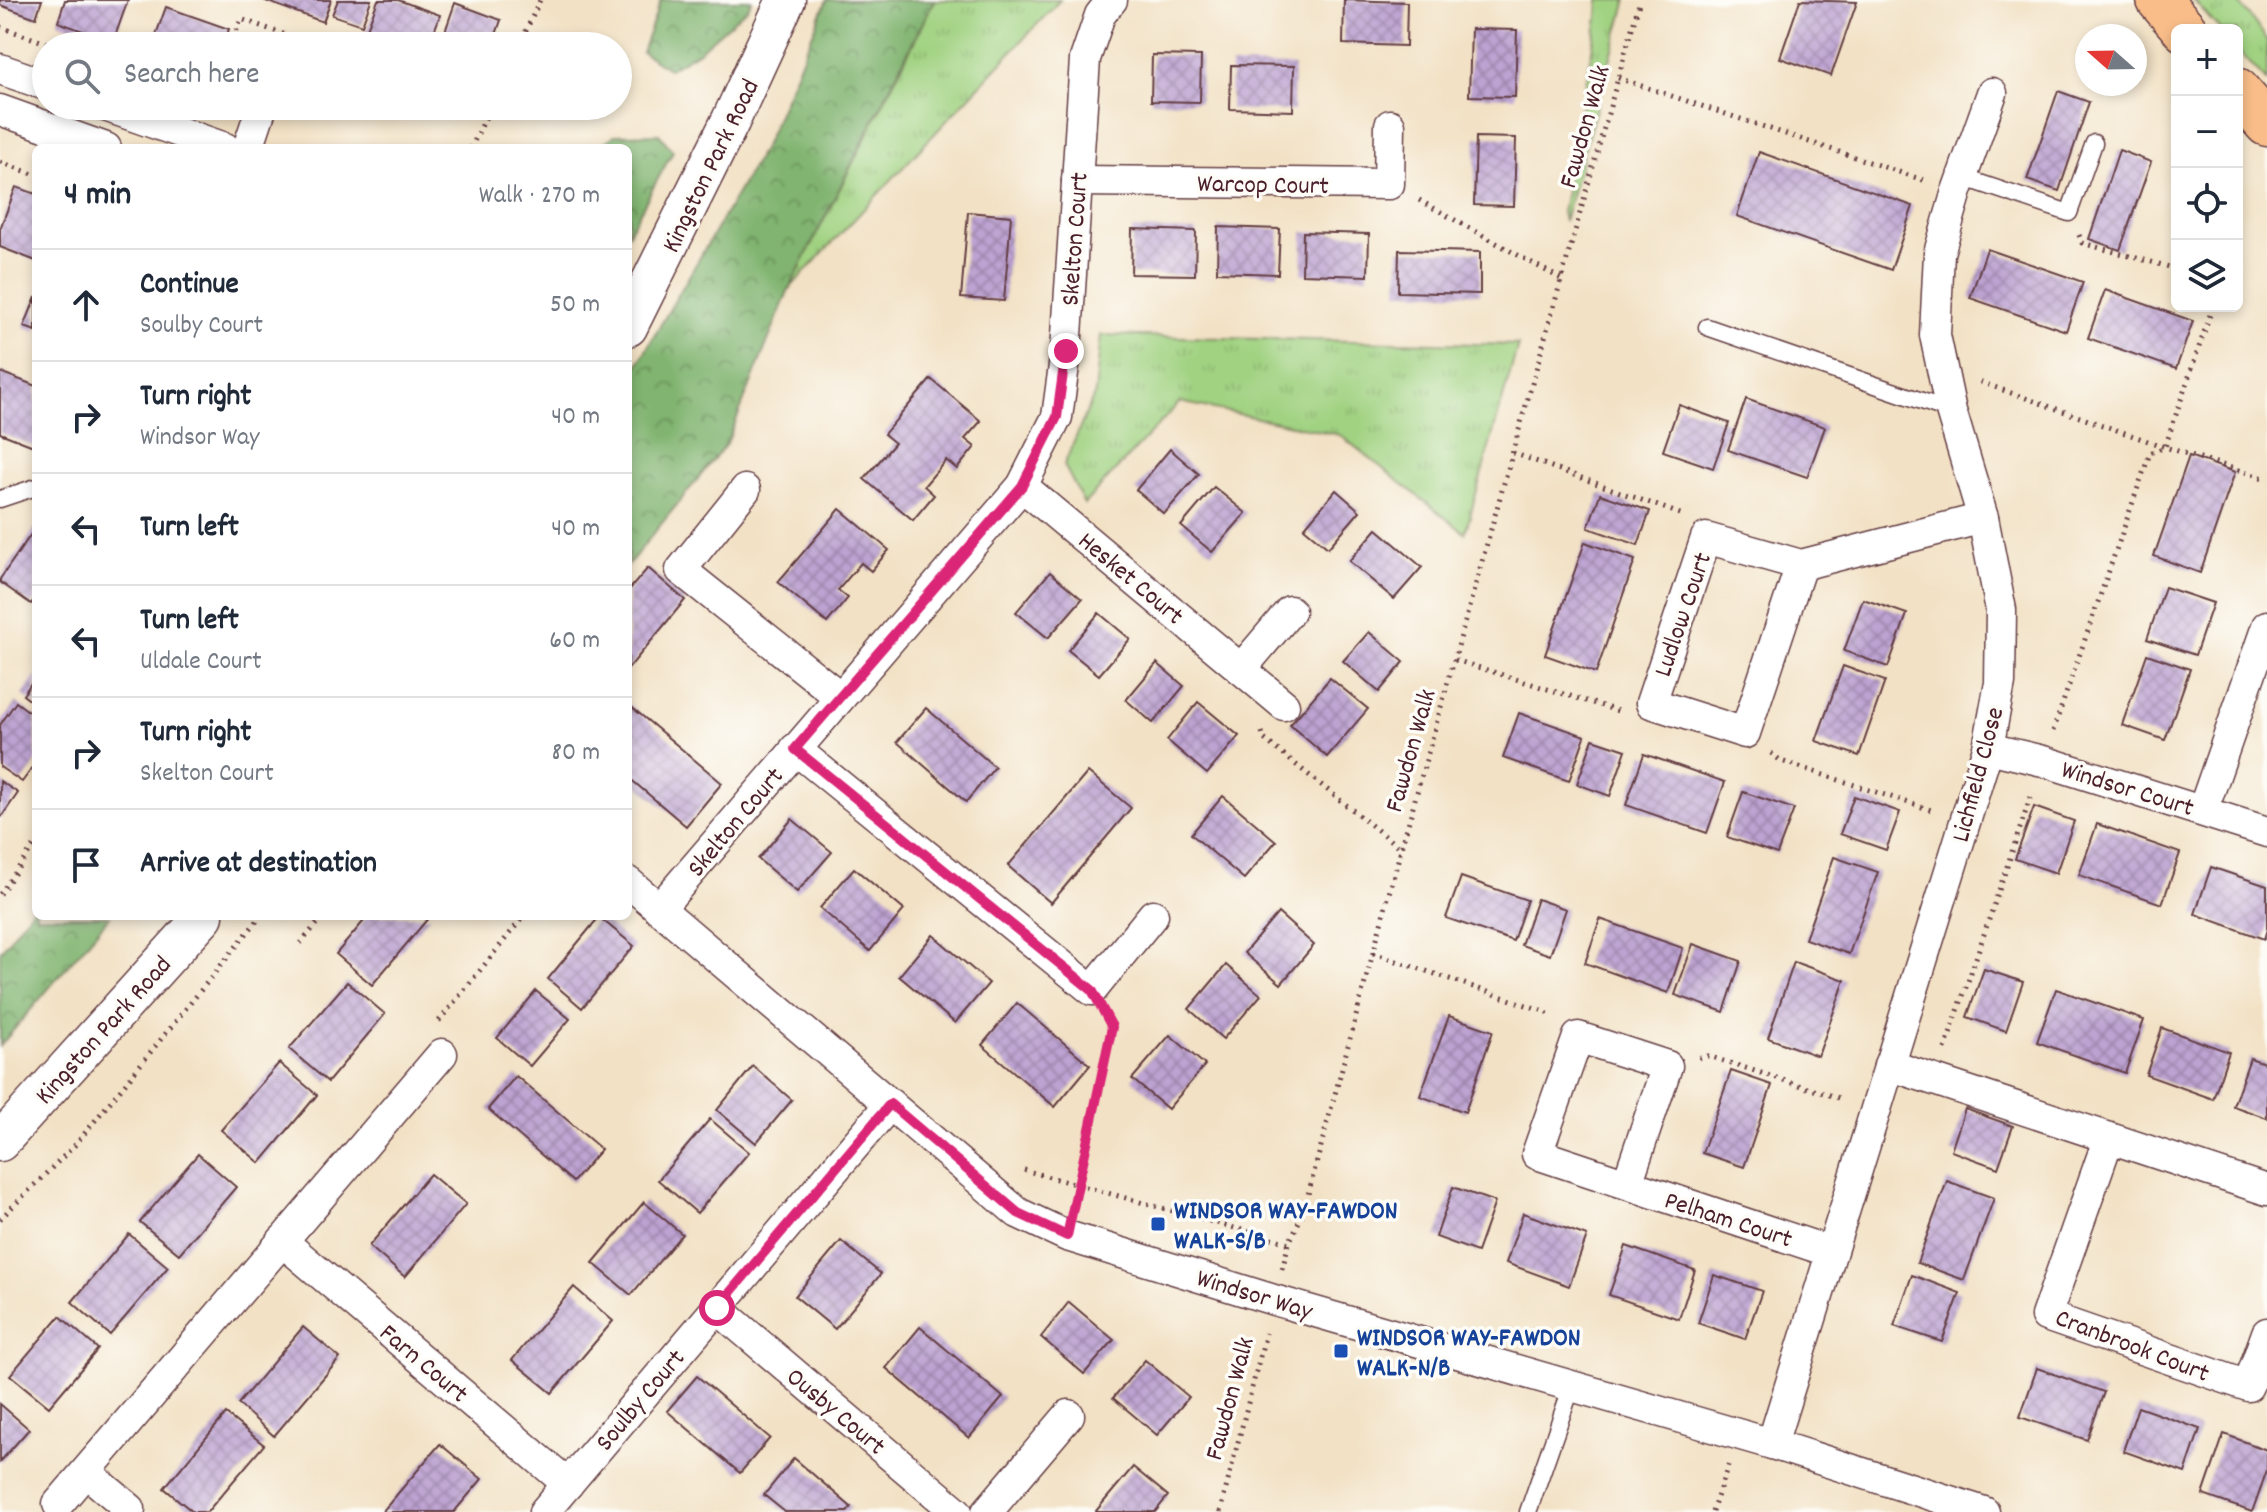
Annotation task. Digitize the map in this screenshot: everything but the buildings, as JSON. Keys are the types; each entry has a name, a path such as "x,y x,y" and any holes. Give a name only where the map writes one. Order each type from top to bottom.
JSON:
{"highway":[{"path":"2159,0 2180,24"},
{"path":"2242,96 2267,124"}],"street":[{"name":"Kingston Park Road","path":"632,319 731,120 786,0"},
{"name":"Skelton Court","path":"659,909 1022,486 1057,417 1066,351 1085,59 1100,15 1112,0"},
{"path":"0,69 32,80"},
{"name":"Lichfield Close","path":"1772,1444 1988,748 2000,683 2001,610 1983,518 1951,411 1935,335 1939,253 1992,93"},
{"path":"0,110 95,144"},
{"path":"145,120 214,144"},
{"path":"249,144 257,120"},
{"path":"1389,184 1390,125"},
{"name":"Warcop Court","path":"1077,181 1389,184"},
{"name":"Hesket Court","path":"1022,486 1284,705"},
{"path":"745,490 681,570 840,697"},
{"path":"1745,733 1801,565 1983,518"},
{"name":"Ludlow Court","path":"1745,733 1651,703 1706,538 1801,565"},
{"path":"1241,669 1290,611"},
{"path":"2203,810 2267,626"},
{"name":"Windsor Court","path":"1988,748 2043,761 2267,832"},
{"path":"795,749 1092,990 1153,915"},
{"name":"Windsor Way","path":"632,885 1018,1213 1067,1236 1274,1300 1772,1444 1984,1512"},
{"name":"Kingston Park Road","path":"0,1142 200,920"},
{"path":"1578,1037 1667,1066 1627,1184"},
{"name":"Pelham Court","path":"1578,1037 1537,1154 1831,1252"},
{"path":"58,1504 442,1054"},
{"path":"1889,1065 2108,1140 2267,1190"},
{"name":"Soulby Court","path":"544,1512 890,1104"},
{"name":"Cranbrook Court","path":"2108,1140 2046,1316 2248,1386 2266,1339"},
{"name":"Farn Court","path":"282,1241 568,1484"},
{"name":"Ousby Court","path":"717,1308 957,1512"},
{"path":"987,1512 1069,1415"},
{"path":"86,1472 130,1509"}],"lane":[{"path":"1960,184 2069,213 2094,143"},
{"path":"1707,327 1951,411"},
{"path":"0,499 32,488"},
{"path":"1528,1512 1572,1386"}],"path":[{"path":"525,32 540,0"},
{"name":"Fawdon Walk","path":"1220,1512 1289,1243 1303,1213 1401,849 1640,0"},
{"path":"236,32 241,19 278,32"},
{"path":"0,27 32,38"},
{"path":"1618,78 1960,184"},
{"path":"473,144 483,120"},
{"path":"0,162 32,174"},
{"path":"1389,184 1561,279"},
{"path":"2069,213 2082,243 2171,267"},
{"path":"1934,1080 2150,453 2165,447 2211,312"},
{"path":"1942,369 2267,479"},
{"path":"1513,453 1683,514 1706,538"},
{"path":"1455,660 1622,712 1651,703"},
{"path":"1241,669 1264,739 1401,849"},
{"path":"1745,733 1781,761 1965,821"},
{"path":"0,894 32,849"},
{"path":"0,1219 76,1144 258,920"},
{"path":"300,943 320,920"},
{"path":"442,1054 439,1018 521,920"},
{"path":"1373,953 1544,1011 1578,1037"},
{"path":"1067,1236 1112,1027 1092,990"},
{"path":"1667,1066 1708,1056 1875,1110"},
{"path":"1015,1167 1078,1187 1289,1243"},
{"path":"1712,1512 1738,1434"}],"green space":[{"path":"661,0 752,0 748,8 699,51 669,69 642,52"},
{"path":"827,0 934,0 789,289 727,443 632,560 632,374 764,147"},
{"path":"934,0 1060,0 789,289 920,30"},
{"path":"1599,0 1627,0 1564,221 1562,212"},
{"path":"2193,0 2237,0 2267,39 2267,82 2243,56 2243,24 2215,24"},
{"path":"659,134 673,151 632,227 632,144 603,144 615,135"},
{"path":"1101,335 1518,345 1465,533 1340,435 1180,402 1084,504 1064,465 1095,393"},
{"path":"32,909 32,920 107,920 0,1046 0,952"}],"place":[{"name":"WINDSOR WAY-FAWDON WALK-S/B","path":"1158,1224"},
{"name":"WINDSOR WAY-FAWDON WALK-N/B","path":"1341,1351"}],"route":[{"path":"717,1308 890,1104 1018,1213 1067,1236 1112,1027 1092,990 795,749 1022,486 1057,417 1066,351"}]}
